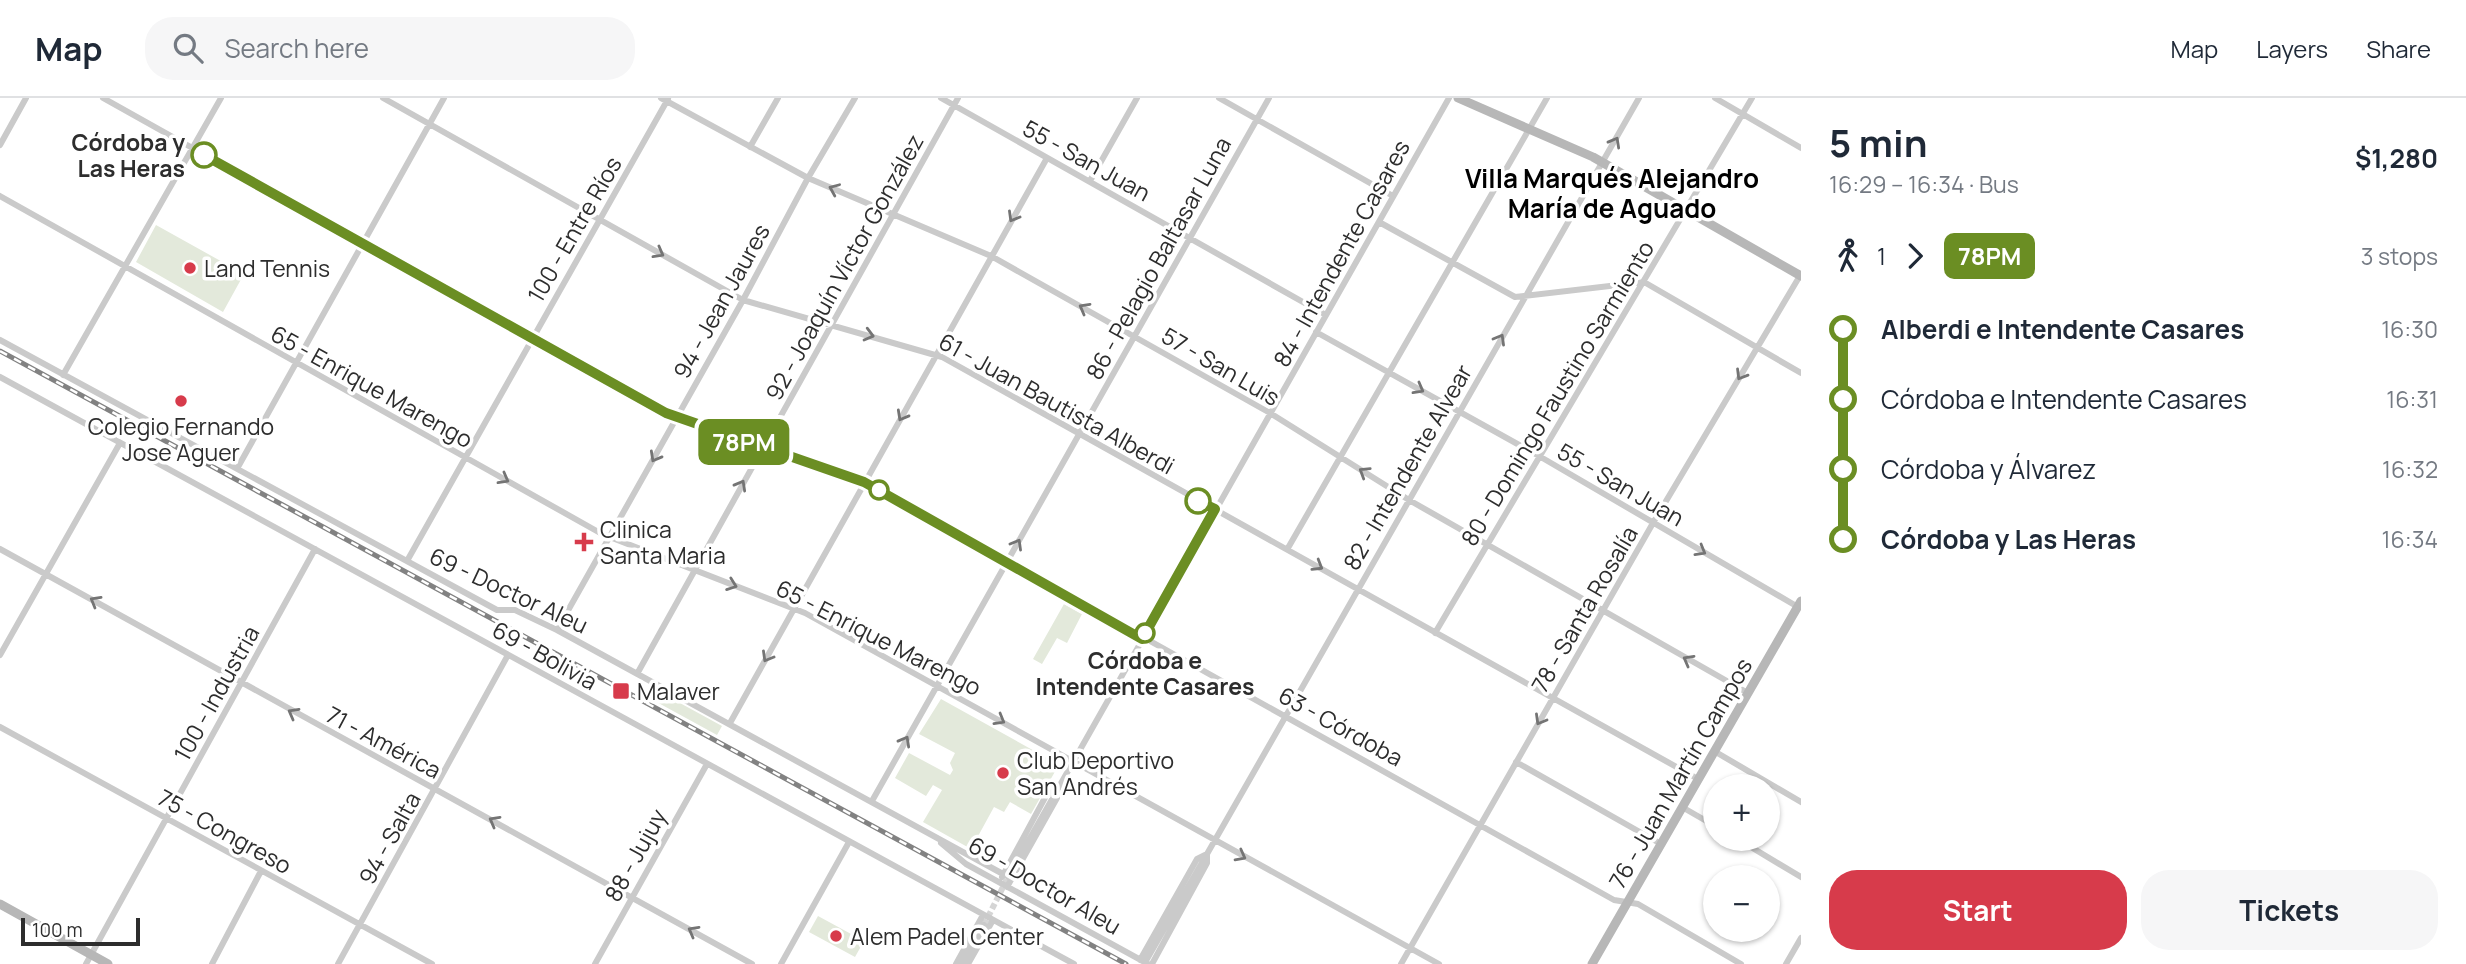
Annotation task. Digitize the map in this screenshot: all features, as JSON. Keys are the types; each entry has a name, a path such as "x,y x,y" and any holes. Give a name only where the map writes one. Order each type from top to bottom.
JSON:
{"street":[{"path":"0,145 26,98"},
{"name":"63 - Córdoba","path":"103,98 676,418 864,482 1614,900 1638,904 1741,964"},
{"path":"63,375 221,98"},
{"name":"61 - Juan Bautista Alberdi","path":"383,98 743,300 936,355 1288,548 1357,590 1698,779"},
{"path":"238,467 444,98"},
{"path":"750,147 778,98"},
{"name":"94 - Jean Jaures","path":"557,630 855,98"},
{"name":"55 - San Juan","path":"941,98 1326,315"},
{"name":"92 - Joaquín Víctor González","path":"637,674 958,98"},
{"path":"1090,181 1137,98"},
{"path":"1219,98 1393,195"},
{"name":"86 - Pelagio Baltasar Luna","path":"872,801 1269,98"},
{"name":"84 - Intendente Casares","path":"999,882 1055,791 1449,98"},
{"path":"1458,98 1603,163 1801,275"},
{"path":"1288,548 1547,98"},
{"name":"82 - Intendente Alvear","path":"1147,962 1207,863 1207,854 1213,841 1639,98"},
{"path":"1715,98 1801,148"},
{"name":"80 - Domingo Faustino Sarmiento","path":"1435,633 1752,98"},
{"name":"57 - San Luis","path":"665,99 808,178 991,256 1270,414 1409,500 1602,612 1748,693"},
{"name":"100 - Entre Ríos","path":"407,561 665,99"},
{"path":"730,723 1047,158"},
{"name":"65 - Enrique Marengo","path":"0,196 609,538 795,608 937,684 1213,841 1439,964"},
{"path":"1379,222 1522,299 1644,282 1801,373"},
{"name":"78 - Santa Rosalía","path":"1401,964 1653,523 1801,275"},
{"name":"55 - San Juan","path":"1316,332 1799,604"},
{"name":"69 - Doctor Aleu","path":"0,340 498,610 515,610 557,630 1005,876"},
{"name":"69 - Bolivia","path":"0,377 1074,964"},
{"path":"0,655 120,443"},
{"name":"71 - América","path":"0,549 240,684 752,964"},
{"name":"100 - Industria","path":"89,960 315,549"},
{"name":"76 - Juan Martín Campos","path":"1592,964 1799,604"},
{"name":"94 - Salta","path":"338,964 437,790 508,655"},
{"name":"75 - Congreso","path":"0,727 432,964"},
{"path":"1714,751 1801,802"},
{"path":"1516,762 1661,844"},
{"name":"88 - Jujuy","path":"595,964 707,764"},
{"name":"84 - Intendente Casares","path":"1007,887 1057,798 1055,791"},
{"path":"1682,807 1703,819"},
{"name":"69 - Doctor Aleu","path":"928,832 966,864 1147,962"},
{"path":"781,964 849,842"},
{"path":"1758,851 1801,877"},
{"name":"82 - Intendente Alvear","path":"1147,962 1197,859 1207,854"},
{"path":"212,964 261,871"},
{"path":"0,904 89,960 108,964"},
{"path":"956,964 983,915"},
{"path":"968,964 993,920"},
{"path":"962,964 984,925"},
{"path":"1786,964 1801,938"}],"shaded area":[{"name":"Land Tennis","path":"156,225 244,274 223,312 136,262"},
{"path":"1064,604 1082,614 1067,643 1057,638 1042,664 1033,659"},
{"path":"658,691 722,726 717,735 653,700"},
{"name":"Club Deportivo San Andrés","path":"941,699 1056,763 1057,768 1031,814 1010,802 1004,812 994,807 971,849 923,822 942,790 933,785 926,796 895,778 909,753 950,775 953,770 950,763 955,753 919,734"},
{"name":"Alem Padel Center","path":"818,916 864,941 855,957 809,932"}],"tunnel":[{"path":"984,925 1008,877"}],"railway":[{"path":"0,351 1126,964"}],"bus line":[{"name":"78PM","path":"204,155 666,413 687,423 864,482 1142,639 1215,509 1198,501"}],"place":[{"name":"Córdoba y Las Heras","path":"204,155"},
{"name":"Land Tennis","path":"190,268"},
{"name":"Colegio Fernando Jose Aguer","path":"181,401"},
{"name":"Clinica Santa Maria","path":"584,542"},
{"name":"Córdoba e Intendente Casares","path":"1145,633"},
{"name":"Malaver","path":"621,691"},
{"name":"Club Deportivo San Andrés","path":"1003,773"},
{"name":"Alem Padel Center","path":"836,936"}],"district":[{"name":"Villa Marqués Alejandro María de Aguado","path":"1612,193"}]}
